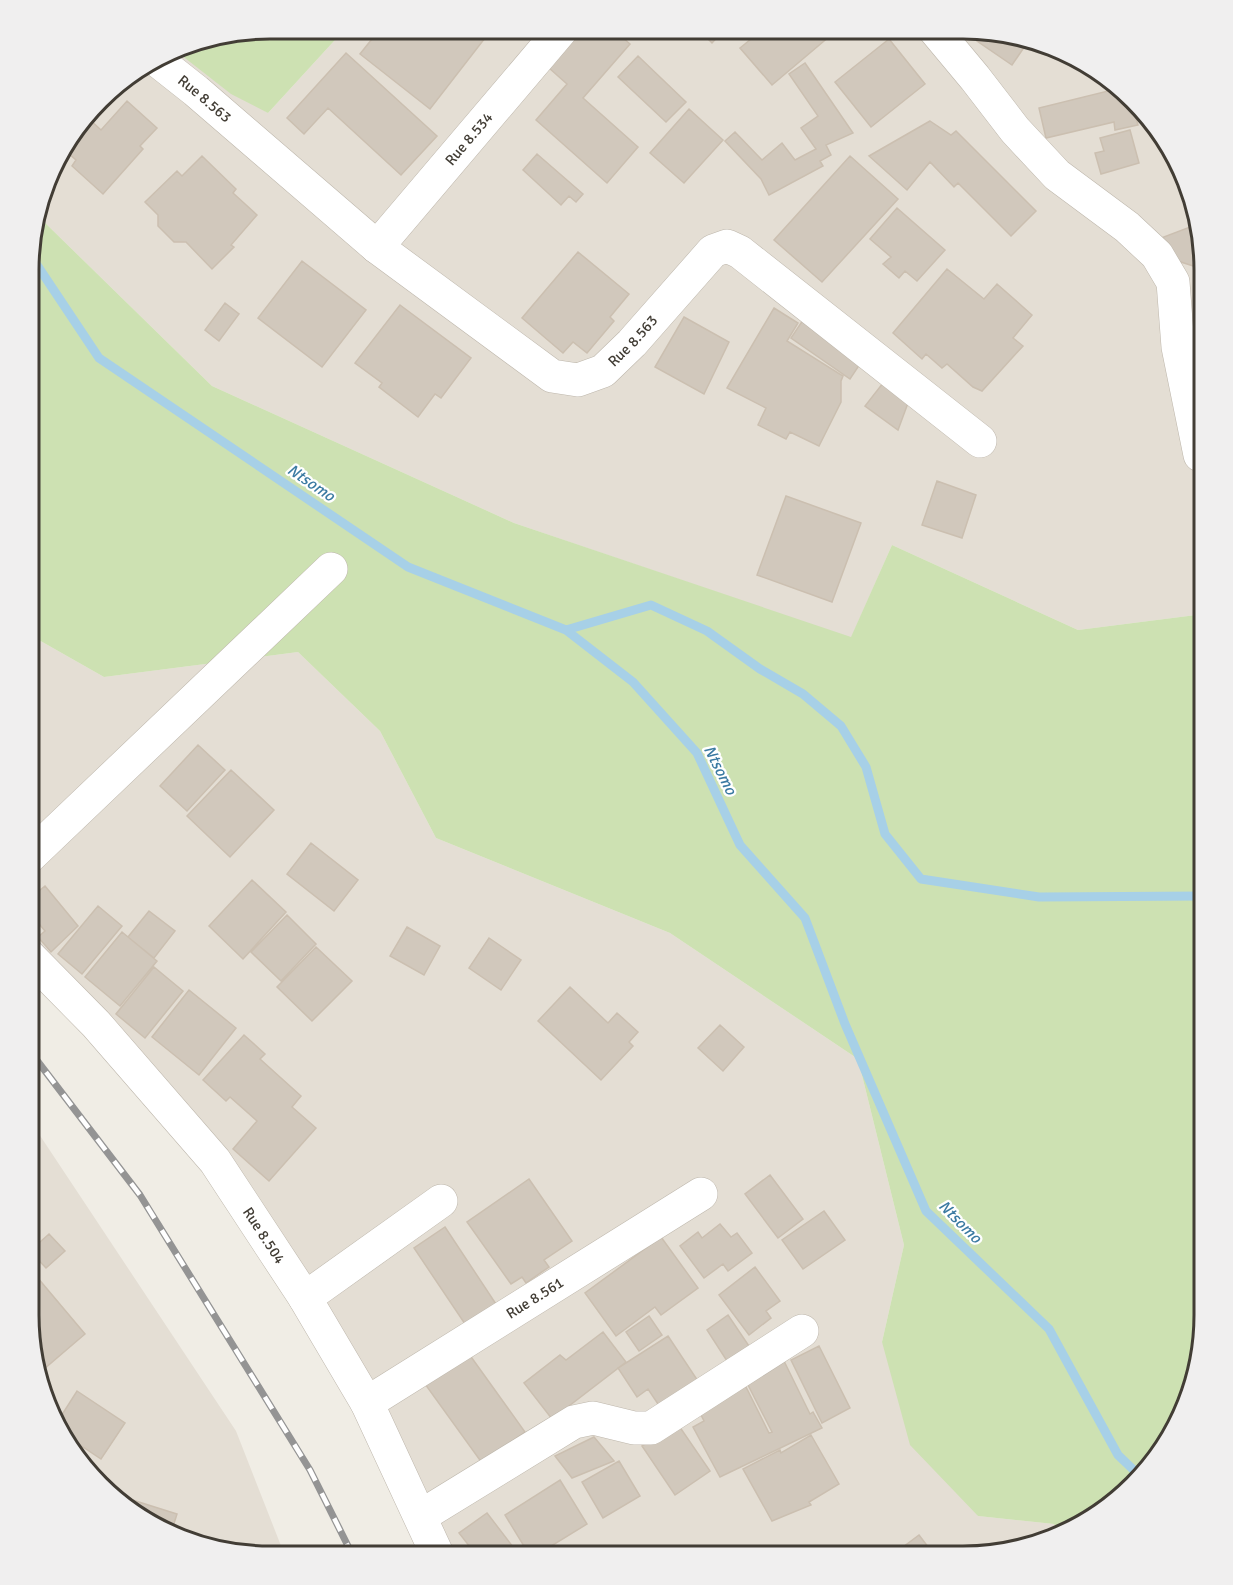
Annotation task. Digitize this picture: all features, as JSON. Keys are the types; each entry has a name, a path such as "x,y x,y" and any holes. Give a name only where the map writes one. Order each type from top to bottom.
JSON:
{"street":[{"name":"Rue 8.534","path":"377,247 554,39"},
{"path":"942,39 1015,130 1057,175 1127,227 1157,255 1173,282 1178,346 1194,425"},
{"name":"Rue 8.563","path":"163,65 377,247 552,376 578,380 603,371 632,343 713,251 727,246 741,252 980,441"},
{"path":"39,847 331,569"},
{"name":"Rue 8.504","path":"39,966 96,1024 215,1161 305,1298 367,1402 434,1546"},
{"name":"Rue 8.561","path":"367,1402 701,1194"},
{"path":"305,1298 441,1201"},
{"path":"421,1516 574,1422 593,1418 634,1428 651,1428 802,1331"}],"shaded area":[{"path":"336,39 978,39 1008,43 1037,51 1078,70 1115,96 1146,129 1170,168 1182,196 1190,225 1194,255 1194,615 1078,630 892,545 851,638 514,523 212,386 44,222 51,196 63,168 87,129 129,87 168,63 184,56 268,113"},
{"path":"39,640 104,677 298,652 380,731 436,838 670,933 858,1059 904,1245 882,1342 978,1516 1054,1524 1055,1526 1008,1542 978,1546 433,1546 305,1298 39,968"},
{"path":"39,1134 236,1431 281,1546 255,1546 225,1542 196,1534 154,1515 118,1489 96,1467 78,1443 51,1389 43,1360 39,1330"}],"green space":[{"path":"255,39 336,39 268,113 231,94 183,57 225,43"},
{"path":"44,222 212,386 514,523 851,637 892,545 1078,630 1194,615 1194,1330 1190,1360 1182,1389 1170,1417 1146,1456 1104,1498 1055,1526 1054,1524 978,1516 910,1445 882,1342 904,1245 858,1059 670,933 436,838 380,731 298,652 104,677 39,640 39,255"}],"building":[{"path":"372,39 484,39 430,109 360,54"},
{"path":"574,39 624,39 630,44 583,98 638,147 607,183 536,120 567,84 549,68"},
{"path":"751,39 826,39 772,85 740,48"},
{"path":"889,39 925,84 871,127 835,82"},
{"path":"978,39 1008,43 1024,47 1012,65 977,41"},
{"path":"346,53 437,136 401,175 328,108 304,134 287,118"},
{"path":"638,56 686,102 666,122 618,77"},
{"path":"805,63 853,133 826,145 831,155 820,161 823,166 769,195 761,179 725,141 735,132 762,160 782,143 795,160 816,149 801,128 818,116 789,74"},
{"path":"1109,91 1136,116 1138,125 1115,130 1114,122 1046,138 1039,108"},
{"path":"127,101 157,128 140,146 143,149 103,194 72,166 76,160 70,155 93,122 101,130"},
{"path":"689,109 723,140 684,183 650,153"},
{"path":"930,121 951,135 956,131 1036,211 1011,236 958,183 954,187 930,162 907,190 869,156"},
{"path":"1130,130 1139,163 1101,174 1095,153 1104,151 1100,138"},
{"path":"537,154 583,194 576,202 569,196 561,205 523,170"},
{"path":"202,156 236,189 233,193 257,215 231,245 234,247 212,269 186,242 174,242 158,226 158,215 145,202 177,171 182,176"},
{"path":"850,156 898,199 822,282 774,240"},
{"path":"897,208 945,250 917,281 905,271 899,278 883,264 891,257 870,239"},
{"path":"1190,227 1194,266 1178,261 1161,238"},
{"path":"578,252 629,294 610,317 614,321 587,353 573,342 563,353 522,318"},
{"path":"302,261 366,310 322,367 258,318"},
{"path":"947,269 984,299 997,284 1032,315 1013,338 1023,346 982,391 973,387 947,364 942,368 926,354 922,359 893,333"},
{"path":"225,303 239,314 219,341 205,330"},
{"path":"400,305 471,358 441,398 435,394 418,417 379,387 382,383 355,363"},
{"path":"774,308 798,323 787,341 843,376 841,402 819,446 790,432 786,439 758,425 766,408 727,388"},
{"path":"684,317 729,342 704,394 655,367"},
{"path":"805,317 860,364 850,379 791,338"},
{"path":"883,383 908,403 898,430 865,406"},
{"path":"937,481 976,495 962,538 922,525"},
{"path":"786,496 861,523 832,602 757,575"},
{"path":"198,745 225,770 187,811 160,786"},
{"path":"231,770 274,810 230,857 187,816"},
{"path":"311,843 358,880 334,911 287,874"},
{"path":"252,880 286,912 243,959 209,926"},
{"path":"45,886 78,926 51,952 39,938 45,931 39,924 39,891"},
{"path":"98,906 122,926 82,974 58,954"},
{"path":"149,911 175,931 154,958 128,937"},
{"path":"287,915 316,944 281,981 251,952"},
{"path":"407,927 440,946 424,975 390,956"},
{"path":"122,932 157,961 120,1006 85,977"},
{"path":"489,938 521,960 501,990 469,968"},
{"path":"316,947 352,981 312,1021 277,987"},
{"path":"154,967 183,991 145,1038 116,1014"},
{"path":"570,987 608,1023 617,1013 638,1032 629,1042 633,1046 601,1080 538,1021"},
{"path":"189,990 236,1028 199,1075 152,1037"},
{"path":"720,1025 744,1047 723,1071 698,1048"},
{"path":"244,1035 265,1054 260,1059 301,1096 292,1107 316,1128 269,1181 233,1149 257,1121 230,1097 226,1101 203,1080"},
{"path":"770,1175 803,1219 778,1238 745,1194"},
{"path":"529,1179 572,1241 544,1260 549,1267 526,1283 522,1277 511,1284 467,1222"},
{"path":"824,1211 845,1240 803,1269 782,1240"},
{"path":"720,1224 731,1237 737,1233 752,1253 728,1271 723,1264 704,1278 680,1246 698,1232 702,1238"},
{"path":"445,1227 496,1304 465,1324 414,1248"},
{"path":"49,1234 65,1251 46,1268 39,1261 39,1243"},
{"path":"661,1237 698,1288 661,1315 655,1307 616,1336 585,1293"},
{"path":"755,1267 780,1301 766,1311 771,1318 749,1335 719,1295"},
{"path":"39,1279 85,1334 45,1368 39,1330"},
{"path":"728,1315 749,1346 727,1361 707,1330"},
{"path":"649,1316 662,1335 639,1351 626,1332"},
{"path":"603,1332 626,1362 552,1419 524,1383 560,1355 566,1360"},
{"path":"668,1336 700,1384 662,1410 648,1389 637,1397 618,1368"},
{"path":"819,1346 850,1408 822,1423 791,1360"},
{"path":"469,1354 525,1432 482,1463 425,1384"},
{"path":"783,1359 810,1414 813,1412 822,1428 720,1477 693,1427 704,1421 697,1407 744,1383 769,1433 772,1432 745,1379"},
{"path":"77,1391 125,1423 101,1459 79,1444 62,1415"},
{"path":"677,1423 710,1471 675,1495 642,1446"},
{"path":"811,1435 839,1484 809,1502 811,1505 772,1521 743,1469 780,1450 781,1453"},
{"path":"594,1437 614,1461 572,1478 555,1456"},
{"path":"619,1461 640,1496 603,1518 582,1482"},
{"path":"560,1480 587,1524 551,1546 524,1546 505,1515"},
{"path":"131,1500 177,1514 174,1524 154,1515"},
{"path":"487,1513 512,1546 469,1546 459,1533"},
{"path":"919,1535 927,1546 904,1546"}],"waterway":[{"name":"Ntsomo","path":"39,268 99,358 408,567 566,630 633,682 697,753 740,845 805,918 845,1024 926,1211 1049,1329 1118,1455 1134,1470"},
{"path":"566,630 651,605 707,631 760,669 803,694 841,726 866,767 885,834 921,879 1039,897 1194,896"}],"railway":[{"path":"39,1063 140,1195 310,1470 348,1546"}]}
